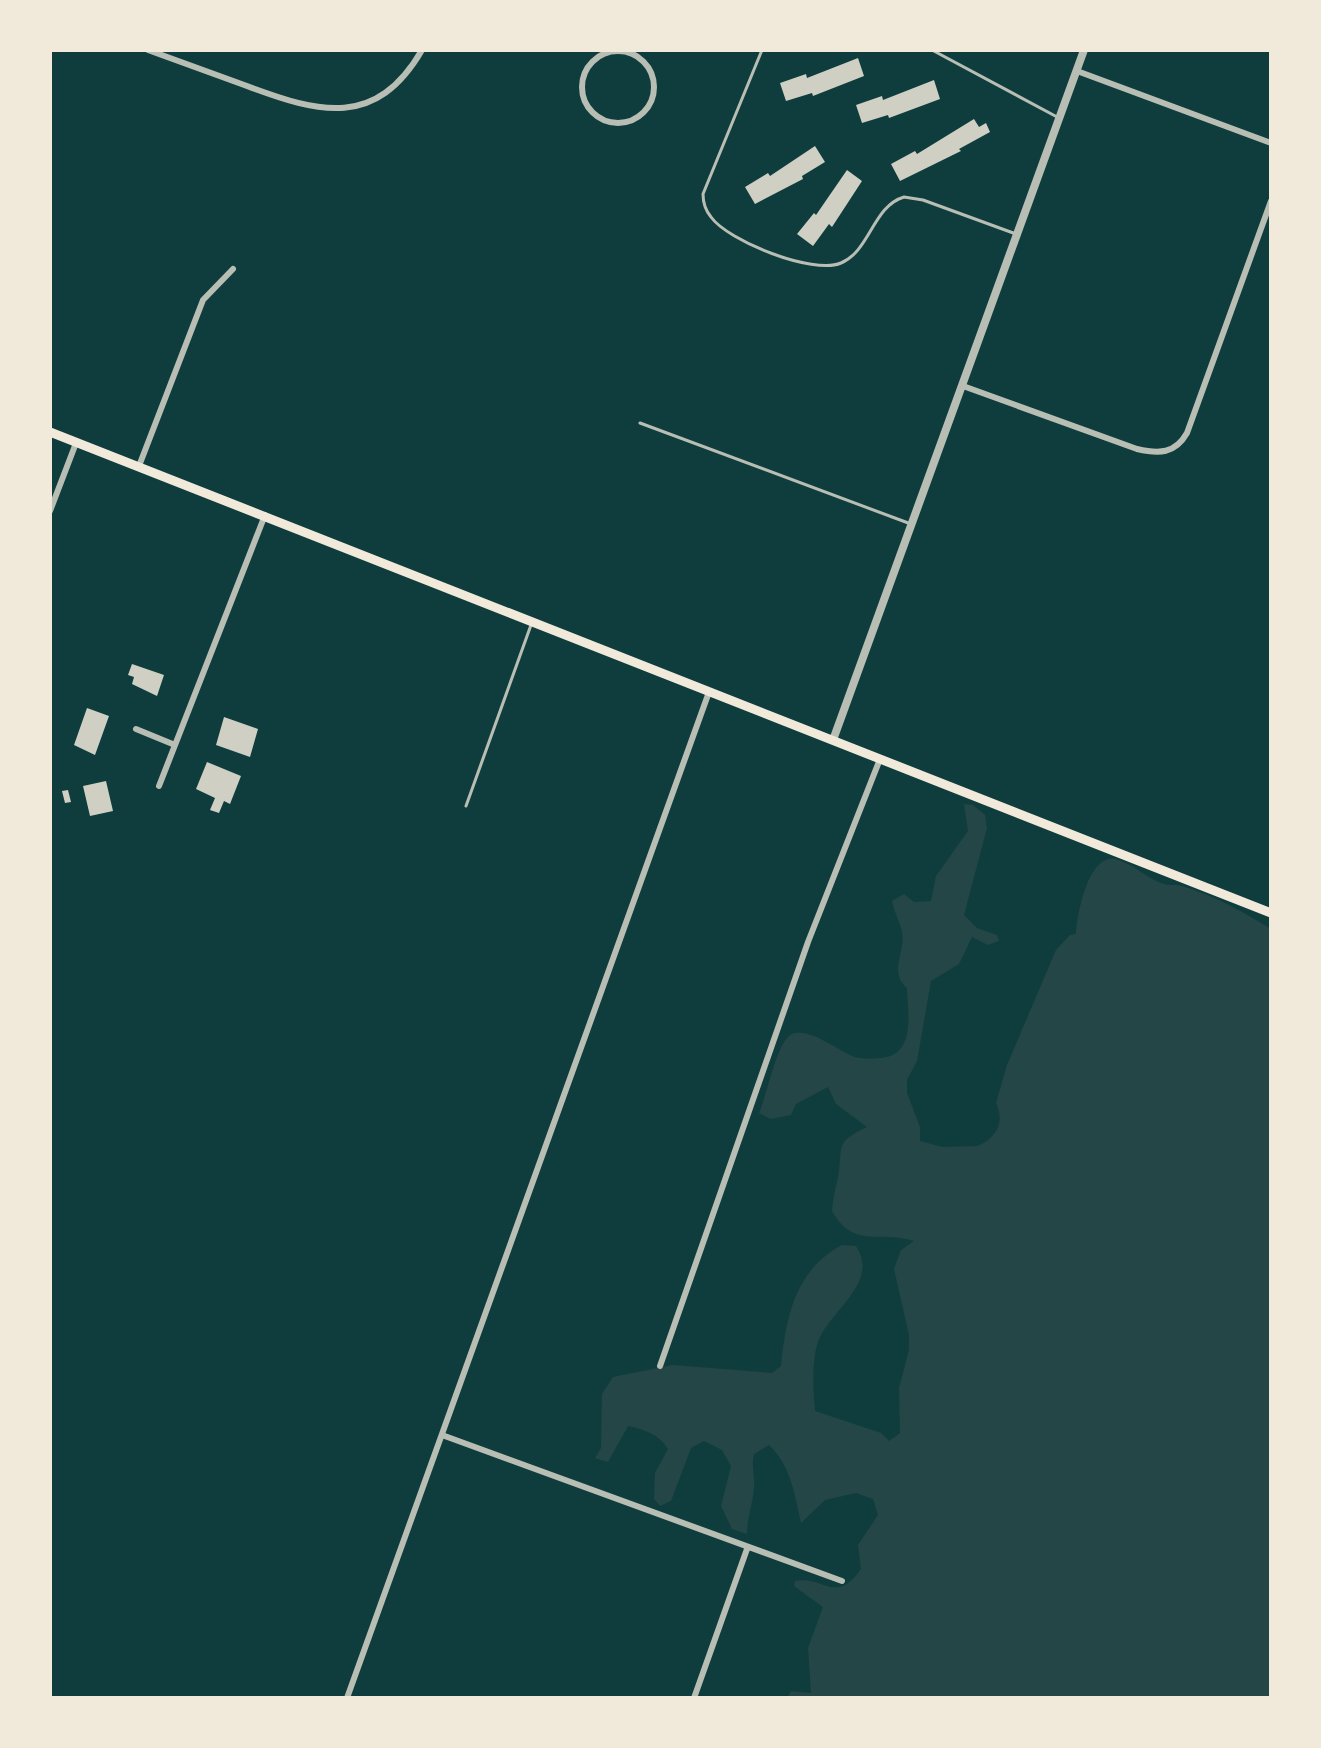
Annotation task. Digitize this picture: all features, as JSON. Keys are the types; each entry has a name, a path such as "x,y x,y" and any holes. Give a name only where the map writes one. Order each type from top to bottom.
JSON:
{"main road":[{"path":"50,432 1271,913"}],"street":[{"path":"148,50 296,104 330,110 362,105 388,91 409,71 422,50"},
{"path":"833,740 1084,50"},
{"path":"628,52 638,58 652,76 652,98 639,117 617,123 606,121 587,106 583,95 586,71 604,54 628,52"},
{"path":"1077,71 1271,143"},
{"path":"963,386 1137,449 1157,453 1173,449 1187,433 1271,201"},
{"path":"139,466 203,300 233,269"},
{"path":"50,511 76,443"},
{"path":"159,786 265,515"},
{"path":"347,1698 709,692"},
{"path":"136,729 175,745"},
{"path":"660,1366 808,942 880,759"},
{"path":"442,1435 747,1549 842,1581"},
{"path":"694,1698 747,1549"}],"lane":[{"path":"762,50 703,194 707,209 719,225 791,263 820,267 844,262 886,208 904,197 923,200 1016,234"},
{"path":"932,50 1060,118"},
{"path":"640,423 911,524"},
{"path":"466,806 532,621"}],"shaded area":[{"path":"964,804 973,805 985,815 987,828 964,915 977,928 997,935 999,941 988,945 972,937 959,964 931,981 917,1061 907,1080 907,1093 920,1127 920,1141 943,1147 978,1146 998,1128 1000,1116 996,1103 1007,1065 1056,950 1070,935 1076,934 1082,901 1091,876 1106,860 1122,861 1158,882 1205,894 1271,929 1271,1698 787,1698 791,1691 811,1693 808,1648 823,1607 794,1586 795,1581 805,1580 836,1587 852,1580 861,1569 858,1545 878,1515 873,1499 856,1493 825,1500 801,1523 787,1472 769,1445 754,1454 754,1487 747,1534 732,1529 721,1506 731,1466 722,1450 704,1441 691,1448 671,1501 660,1506 654,1499 655,1473 668,1449 656,1436 628,1426 608,1462 595,1458 601,1448 602,1394 613,1377 673,1365 772,1373 781,1366 790,1313 803,1281 826,1255 842,1245 856,1246 862,1259 862,1271 859,1282 817,1345 813,1373 815,1411 881,1433 889,1441 900,1433 899,1388 909,1350 909,1335 894,1269 901,1250 914,1241 859,1235 840,1223 832,1211 844,1143 867,1127 836,1104 828,1087 796,1104 791,1115 771,1119 759,1113 777,1057 792,1034 807,1034 861,1058 880,1058 900,1050 907,1032 907,988 899,975 903,939 892,901 904,894 914,902 931,901 936,876 968,831"}],"building":[{"path":"858,58 864,76 813,96 812,93 786,101 780,83 806,74 807,78"},
{"path":"934,80 940,99 889,118 888,115 862,123 856,105 882,96 883,100"},
{"path":"974,119 979,127 986,123 990,132 959,149 961,151 900,181 891,164 915,151 917,154"},
{"path":"815,146 825,162 802,176 803,179 755,204 745,187 768,173 770,176"},
{"path":"847,170 862,181 832,227 829,224 813,246 797,234 814,213 816,215"},
{"path":"132,664 164,675 157,696 132,684 134,677 128,675"},
{"path":"87,708 109,716 95,755 74,745"},
{"path":"224,717 258,729 250,757 216,745"},
{"path":"207,762 241,776 230,804 224,801 219,813 210,810 215,798 196,789"},
{"path":"106,781 113,811 90,816 83,786"},
{"path":"68,790 71,802 65,803 62,791"}]}
